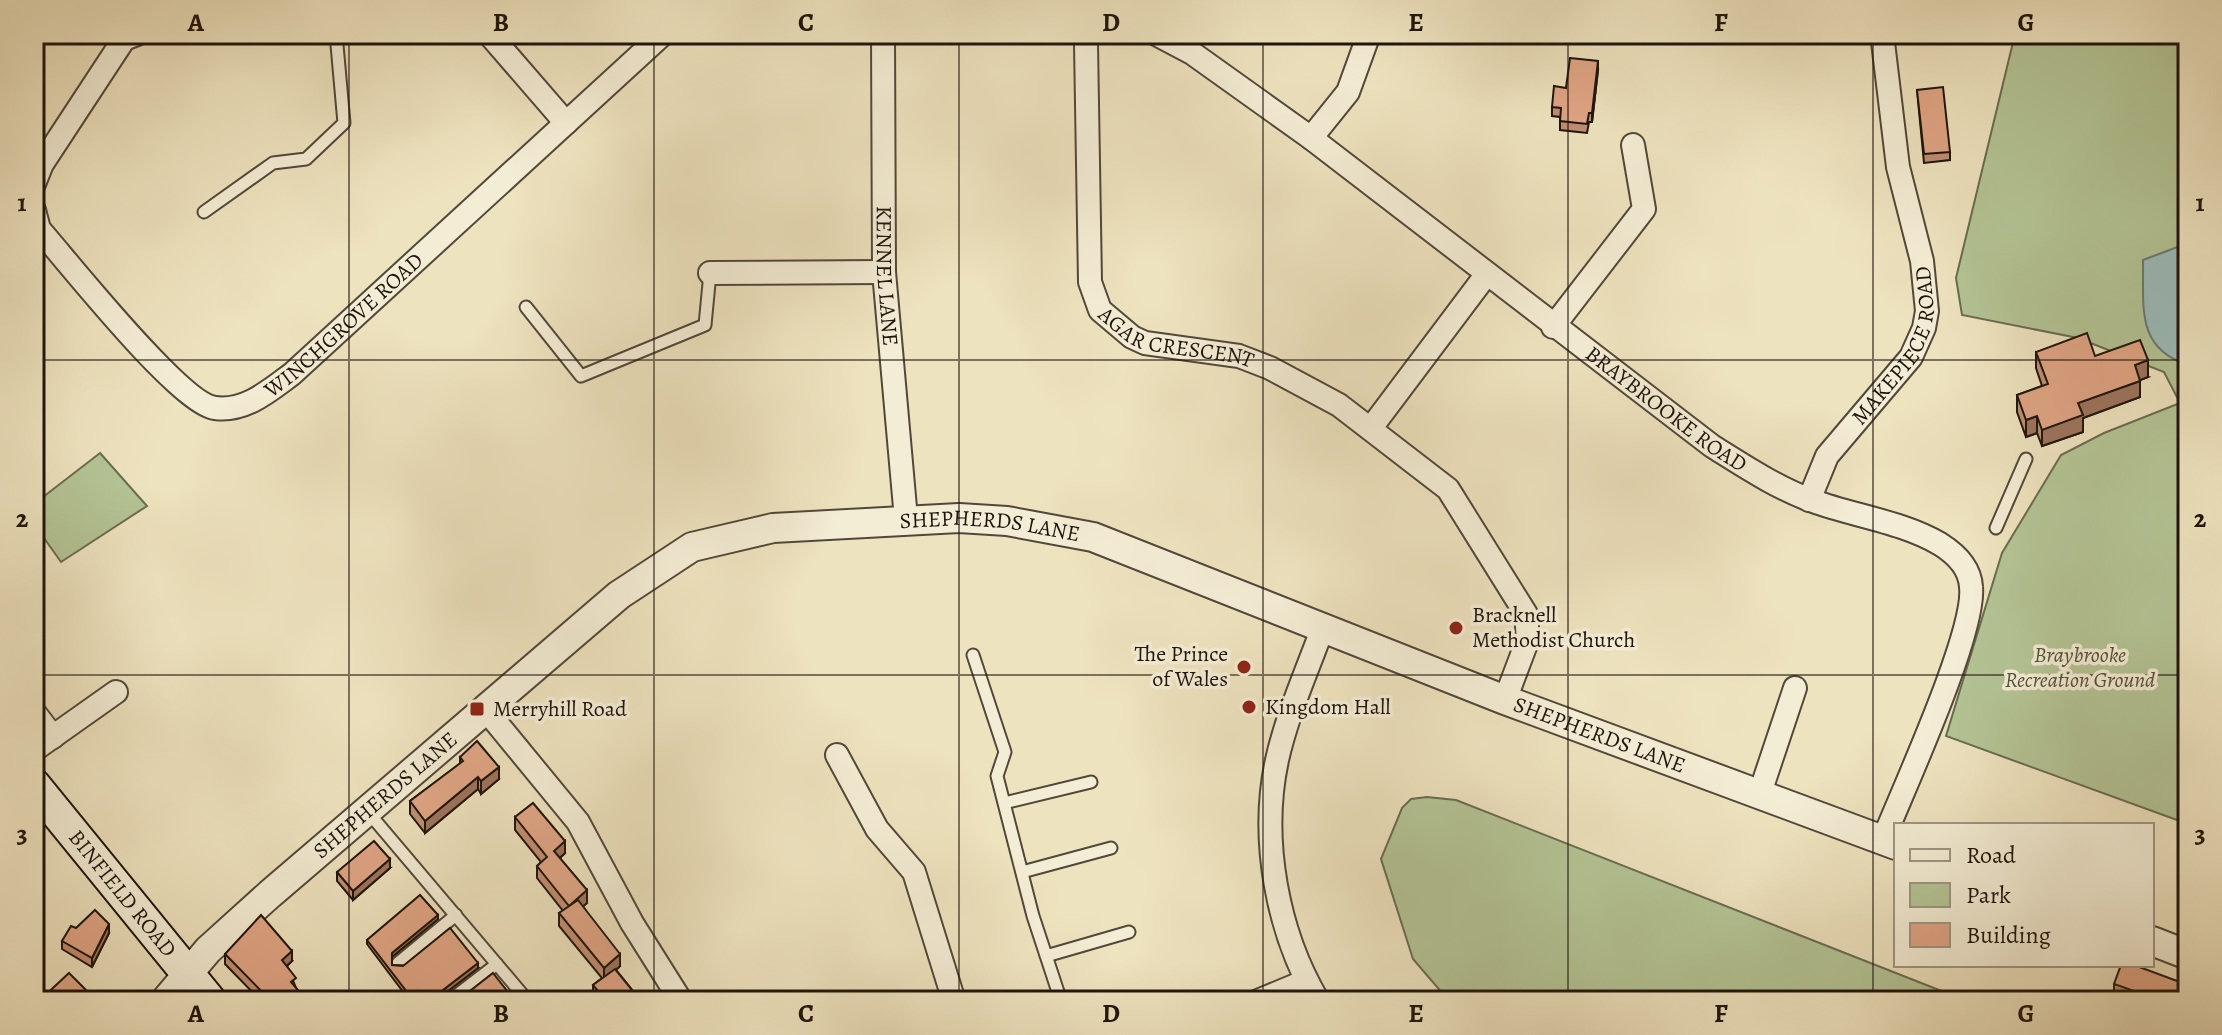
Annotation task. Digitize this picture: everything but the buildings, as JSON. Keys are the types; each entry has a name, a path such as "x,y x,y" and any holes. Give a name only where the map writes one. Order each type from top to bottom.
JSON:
{"main road":[{"name":"BINFIELD ROAD","path":"34,785 210,1001"}],"street":[{"path":"489,34 566,123"},
{"name":"WINCHGROVE ROAD","path":"34,210 39,229 181,389 214,408 254,402 292,374 663,34"},
{"name":"KENNEL LANE","path":"883,34 884,272 906,519"},
{"name":"AGAR CRESCENT","path":"1088,34 1090,282 1100,310 1120,330 1145,343 1249,358 1305,385 1371,428 1448,489 1522,602 1528,639 1505,700"},
{"name":"BRAYBROOKE ROAD","path":"1156,34 1192,53 1311,138 1553,327 1712,446 1754,473 1809,500 1921,535 1942,545 1966,567 1971,586 1960,645 1897,823"},
{"path":"1311,138 1348,92 1369,34"},
{"name":"MAKEPIECE ROAD","path":"1809,500 1827,456 1888,391 1919,343 1927,311 1922,261 1898,167 1882,34"},
{"path":"34,184 42,164 128,36"},
{"path":"1553,327 1644,209 1633,145"},
{"path":"710,273 884,272"},
{"path":"1371,428 1486,275"},
{"name":"SHEPHERDS LANE","path":"165,1001 187,974 270,894 619,595 692,547 773,528 906,519 1007,521 1093,537 1505,700 1890,842"},
{"path":"1318,1001 1306,981 1280,906 1272,844 1272,790 1282,743 1323,627"},
{"path":"1760,793 1795,688"},
{"path":"34,750 116,692"},
{"path":"486,710 578,822 632,923 681,1001"},
{"path":"34,712 53,737"},
{"path":"837,755 877,829 914,872 954,1001"},
{"path":"2154,942 2188,955"},
{"path":"1258,1001 1306,981"}],"lane":[{"path":"204,212 273,163 306,159 344,123 336,34"},
{"path":"526,307 581,376 705,325 710,273"},
{"path":"1996,528 2026,459"},
{"path":"973,655 1005,752 997,776 1061,1001"},
{"path":"1004,803 1091,782"},
{"path":"367,811 528,1001"},
{"path":"1022,872 1111,848"},
{"path":"398,963 456,915"},
{"path":"1046,956 1129,932"},
{"path":"449,1001 497,964"}],"green space":[{"name":"Braybrooke Recreation Ground","path":"2015,34 2188,34 2188,824 1946,736 2002,553 2061,455 2104,433 2180,403 2164,372 2078,338 1962,315 1956,278"},
{"path":"100,453 147,506 61,562 34,524 34,504"},
{"path":"1411,799 1456,800 1967,1001 1449,1001 1413,959 1381,859 1402,808"}],"water":[{"path":"2188,243 2188,365 2159,348 2151,336 2144,309 2143,260"}],"place":[{"name":"Bracknell Methodist Church","path":"1456,628"},
{"name":"The Prince of Wales","path":"1244,667"},
{"name":"Kingdom Hall","path":"1249,707"},
{"name":"Merryhill Road","path":"477,709"}]}
